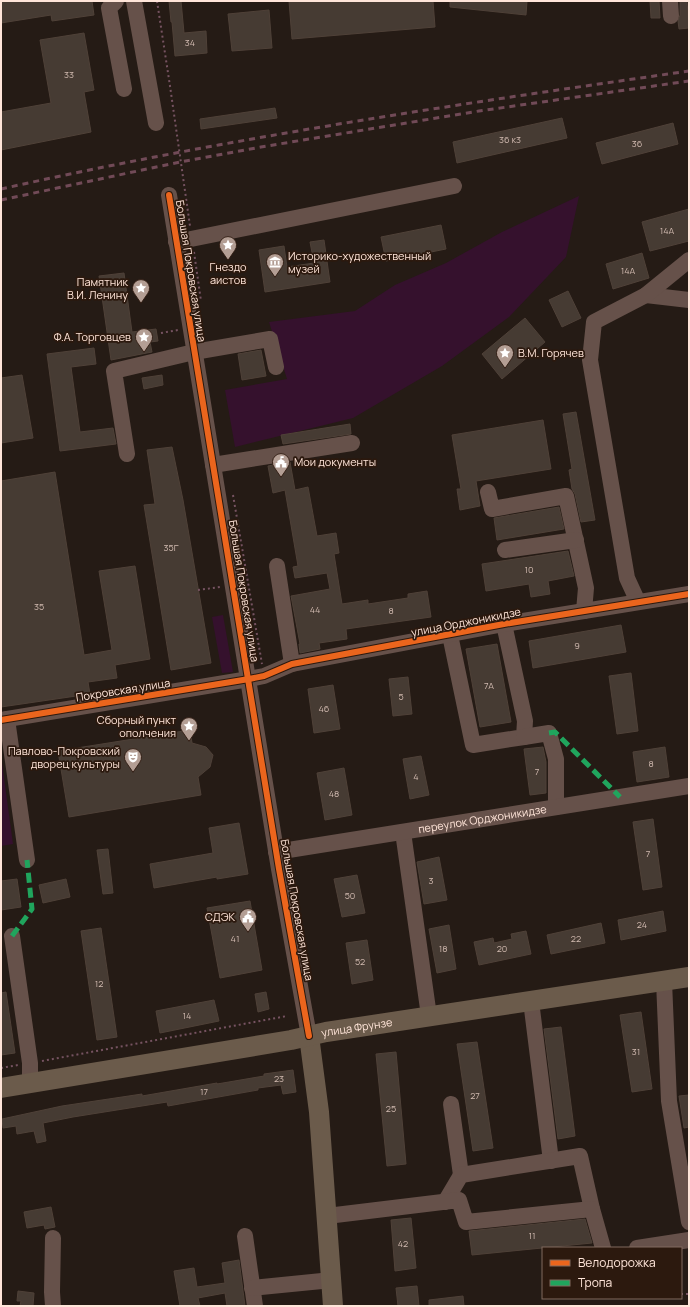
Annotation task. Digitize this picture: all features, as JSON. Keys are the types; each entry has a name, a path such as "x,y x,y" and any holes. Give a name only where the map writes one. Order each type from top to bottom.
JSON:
{"main road":[{"name":"улица Фрунзе","path":"1,1088 326,1032 689,977"},
{"name":"Большая Покровская улица","path":"309,1036 319,1112 333,1306"}],"street":[{"path":"116,1 109,8 124,89"},
{"path":"134,1 156,123"},
{"path":"176,242 454,186"},
{"name":"Большая Покровская улица","path":"169,195 276,852 309,1036"},
{"path":"638,602 627,578 590,360 594,322 646,295 689,260"},
{"path":"646,295 689,300"},
{"path":"127,454 114,371 194,352 270,339 276,367"},
{"path":"213,461 352,443"},
{"path":"488,492 492,509 566,496 586,588 584,611"},
{"path":"505,550 576,540"},
{"path":"277,566 292,664"},
{"name":"улица Орджоникидзе","path":"249,680 264,676 292,664 504,624 689,594"},
{"path":"504,624 525,721 524,736"},
{"path":"450,635 473,745 549,733 556,760 556,807"},
{"name":"Покровская улица","path":"4,720 249,680"},
{"path":"4,720 27,860"},
{"name":"переулок Орджоникидзе","path":"276,852 689,786"},
{"path":"403,832 429,1016"},
{"path":"12,936 30,1063 30,1083"},
{"path":"664,981 669,1101 689,1222"},
{"path":"531,1001 551,1161"},
{"path":"445,1202 461,1175 451,1104"},
{"path":"461,1175 580,1156 603,1247"},
{"path":"327,1216 460,1200 466,1222 592,1209"},
{"path":"245,1236 255,1306"},
{"path":"53,1238 53,1306"},
{"path":"644,1247 689,1240"},
{"path":"252,1288 332,1280"}],"path":[{"path":"157,1 201,302"},
{"path":"161,333 181,329"},
{"path":"232,494 263,669"},
{"path":"198,590 222,586"},
{"path":"1,1068 287,1016"}],"shaded area":[{"path":"579,196 566,257 509,317 442,366 353,418 235,447 225,390 287,379 269,322 355,311 395,285 446,263 502,232"},
{"path":"223,615 233,672 222,673 212,617"},
{"path":"1,756 13,844 1,846"}],"building":[{"path":"1,1 92,1 94,15 52,21 51,15 1,23"},
{"path":"169,1 181,1 184,33 206,31 207,53 175,56"},
{"path":"289,1 433,1 435,27 292,39"},
{"path":"450,1 527,1 526,15 450,7"},
{"path":"650,1 659,1 660,18 651,18"},
{"path":"680,1 687,1 689,28 679,29 678,21 680,15"},
{"path":"269,10 272,48 232,51 228,14"},
{"path":"84,33 94,90 84,92 91,132 1,150 1,112 51,103 40,40"},
{"path":"275,108 277,118 201,129 200,119"},
{"path":"562,118 567,138 457,163 453,142"},
{"path":"673,123 678,144 602,164 596,143"},
{"path":"689,209 689,241 650,251 642,222"},
{"path":"441,225 446,249 386,261 381,237"},
{"path":"324,240 330,282 265,292 259,250 284,246 287,267 314,263 310,242"},
{"path":"642,253 649,278 613,289 606,264"},
{"path":"124,273 132,332 156,329 158,341 150,342 152,352 111,360 99,276"},
{"path":"568,291 581,318 562,327 549,300"},
{"path":"525,318 545,342 502,379 482,354"},
{"path":"94,348 96,364 71,367 80,432 113,428 116,444 60,451 47,354"},
{"path":"261,350 266,376 242,380 238,354"},
{"path":"22,375 33,438 1,443 1,378"},
{"path":"162,375 163,385 144,389 142,378"},
{"path":"576,412 595,520 581,522 575,494 572,489 569,470 572,469 563,414"},
{"path":"543,420 551,469 476,481 480,506 460,510 457,489 461,489 452,435"},
{"path":"350,424 351,434 283,444 281,435"},
{"path":"172,447 183,500 211,663 171,670 144,505 155,504 147,450"},
{"path":"290,462 295,490 308,487 317,536 336,533 339,553 334,554 342,604 368,600 368,604 408,598 408,594 427,591 431,617 346,629 347,639 319,643 320,649 300,653 300,644 291,596 330,589 327,573 295,578 293,567 298,566 285,490 273,493 268,466"},
{"path":"55,472 84,655 112,650 99,571 135,566 150,659 115,665 117,678 88,682 90,694 1,707 1,481"},
{"path":"559,507 564,529 497,540 494,518"},
{"path":"568,551 574,576 548,581 550,594 531,597 529,584 486,591 482,564"},
{"path":"621,625 626,652 533,668 529,641"},
{"path":"497,644 511,722 480,727 466,649"},
{"path":"631,673 638,731 617,734 609,676"},
{"path":"408,677 412,714 393,716 389,679"},
{"path":"333,685 340,729 314,733 308,689"},
{"name":"Павлово-Покровский дворец культуры","path":"190,730 192,743 206,747 213,755 210,767 198,777 201,795 69,817 58,751"},
{"path":"543,747 546,762 546,793 530,795 524,749"},
{"path":"665,747 669,777 637,782 633,752"},
{"path":"421,756 429,795 410,799 403,759"},
{"path":"344,768 352,815 325,820 317,773"},
{"path":"653,819 662,887 643,890 633,822"},
{"path":"239,823 248,874 217,879 217,877 154,888 150,864 213,853 209,828"},
{"path":"108,849 113,893 103,894 97,850"},
{"path":"439,857 447,900 424,904 417,862"},
{"path":"357,875 365,913 342,917 334,879"},
{"path":"17,879 21,907 1,910 1,881"},
{"path":"66,879 70,897 43,903 39,885"},
{"path":"250,901 262,970 220,978 207,908"},
{"path":"663,911 666,931 621,940 618,920"},
{"path":"601,923 605,943 551,954 547,935"},
{"path":"449,925 456,969 437,973 429,929"},
{"path":"101,928 117,1037 97,1040 81,931"},
{"path":"526,931 531,954 479,965 474,942 493,938 494,943 512,939 511,934"},
{"path":"367,940 373,980 352,984 346,943"},
{"path":"6,992 15,1053 1,1055 1,993"},
{"path":"266,992 269,1009 258,1012 255,994"},
{"path":"214,1000 219,1021 160,1033 156,1011"},
{"path":"641,1012 652,1089 632,1092 620,1015"},
{"path":"561,1027 575,1136 558,1139 544,1029"},
{"path":"477,1042 493,1148 473,1151 457,1044"},
{"path":"396,1052 406,1164 387,1166 376,1054"},
{"path":"293,1070 296,1092 283,1094 281,1085 258,1088 258,1090 168,1106 167,1102 73,1117 43,1123 46,1141 37,1143 34,1131 17,1134 16,1126 3,1128 2,1119 62,1106 142,1094 142,1096"},
{"path":"689,1095 689,1127 684,1128 679,1096"},
{"path":"51,1207 55,1227 45,1229 44,1225 27,1228 24,1212"},
{"path":"411,1218 416,1268 395,1271 391,1220"},
{"path":"585,1219 592,1243 472,1255 469,1231"},
{"path":"239,1260 245,1306 227,1306 225,1293 198,1298 200,1306 180,1306 174,1271 194,1268 197,1287 225,1283 222,1263"},
{"path":"417,1286 419,1306 398,1306 396,1288"},
{"path":"18,1291 34,1293 33,1306 20,1306 21,1301 17,1301"},
{"path":"463,1296 464,1306 429,1306 429,1300"}],"railway":[{"path":"1,189 172,154 344,123 689,71"},
{"path":"1,200 180,162 261,147 479,111 689,81"}],"marked path":[{"path":"549,733 555,732 620,797"},
{"path":"12,936 32,909 27,860"}],"cycle path":[{"path":"169,195 279,869 309,1036"},
{"path":"1,720 249,679 264,676 292,664 504,624 689,594"}],"place":[{"name":"Гнездо аистов","path":"228,260"},
{"name":"Историко-художественный музей","path":"275,277"},
{"name":"Памятник В.И. Ленину","path":"141,303"},
{"name":"Ф.А. Торговцев","path":"144,352"},
{"name":"В.М. Горячев","path":"505,368"},
{"name":"Мои документы","path":"281,477"},
{"name":"Сборный пункт ополчения","path":"189,741"},
{"name":"Павлово-Покровский дворец культуры","path":"133,772"},
{"name":"СДЭК","path":"248,932"}]}
